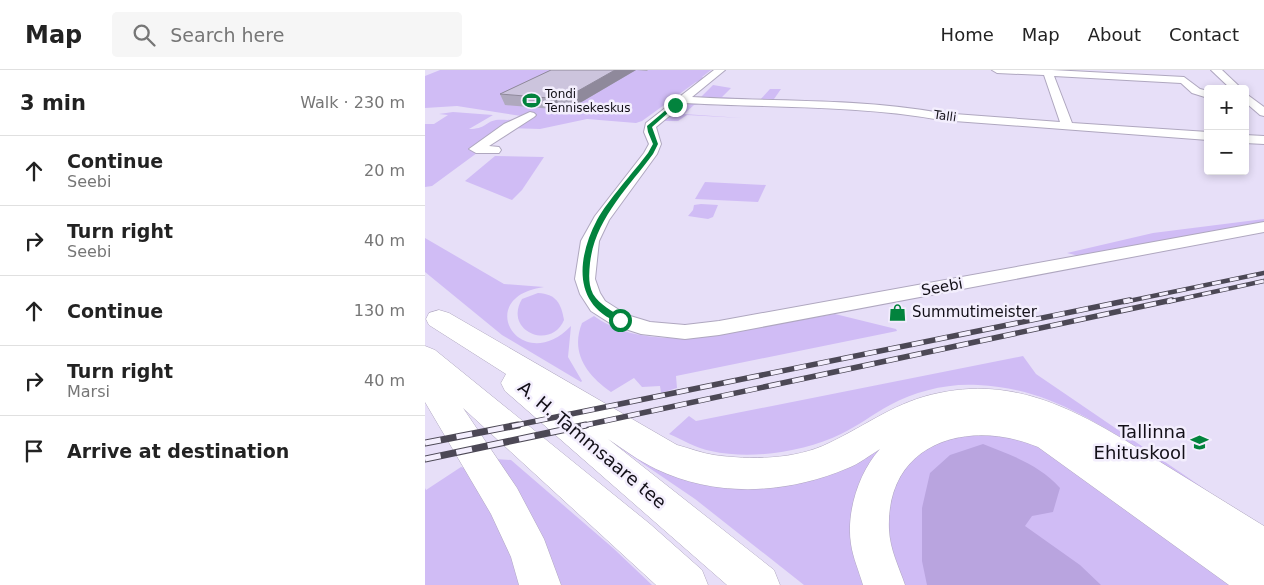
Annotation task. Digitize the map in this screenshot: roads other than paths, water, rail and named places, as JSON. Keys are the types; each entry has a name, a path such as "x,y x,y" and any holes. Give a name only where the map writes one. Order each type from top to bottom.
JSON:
{"main road":[{"path":"432,312 668,458 703,468 753,474 794,470 837,458 912,413 940,405 972,402 1009,404 1048,414 1081,430 1264,549"},
{"name":"A. H. Tammsaare tee","path":"432,312 759,585"},
{"path":"425,357 636,538 687,585"},
{"path":"425,376 504,501 530,553 540,585"},
{"path":"884,585 870,544 871,503 882,473 901,449 926,432 956,423 982,420 1017,425 1050,437 1264,584"}],"street":[{"path":"682,100 720,70"},
{"path":"997,70 1184,80 1196,91 1204,94"},
{"path":"1216,70 1233,85"},
{"path":"1048,72 1067,126"},
{"name":"Talli","path":"682,100 790,104 1204,136"},
{"name":"Seebi","path":"682,100 650,126 650,132 655,144 651,154 601,219 589,245 585,279 589,294 598,306 620,320 649,329 685,332 719,328 1264,227"},
{"path":"1249,100 1264,113"},
{"path":"494,150 476,149 508,127 531,115"},
{"path":"1249,139 1264,140"}],"railway":[{"path":"1124,302 1264,273"},
{"path":"1167,302 1264,281"},
{"path":"512,426 1130,300"},
{"path":"581,426 1172,300"},
{"path":"425,443 518,425"},
{"path":"425,459 586,425"}],"place":[{"name":"Tondi Tennisekeskus","path":"531,101"},
{"name":"Summutimeister","path":"898,312"},
{"name":"Tallinna Ehituskool","path":"1200,442"}]}
